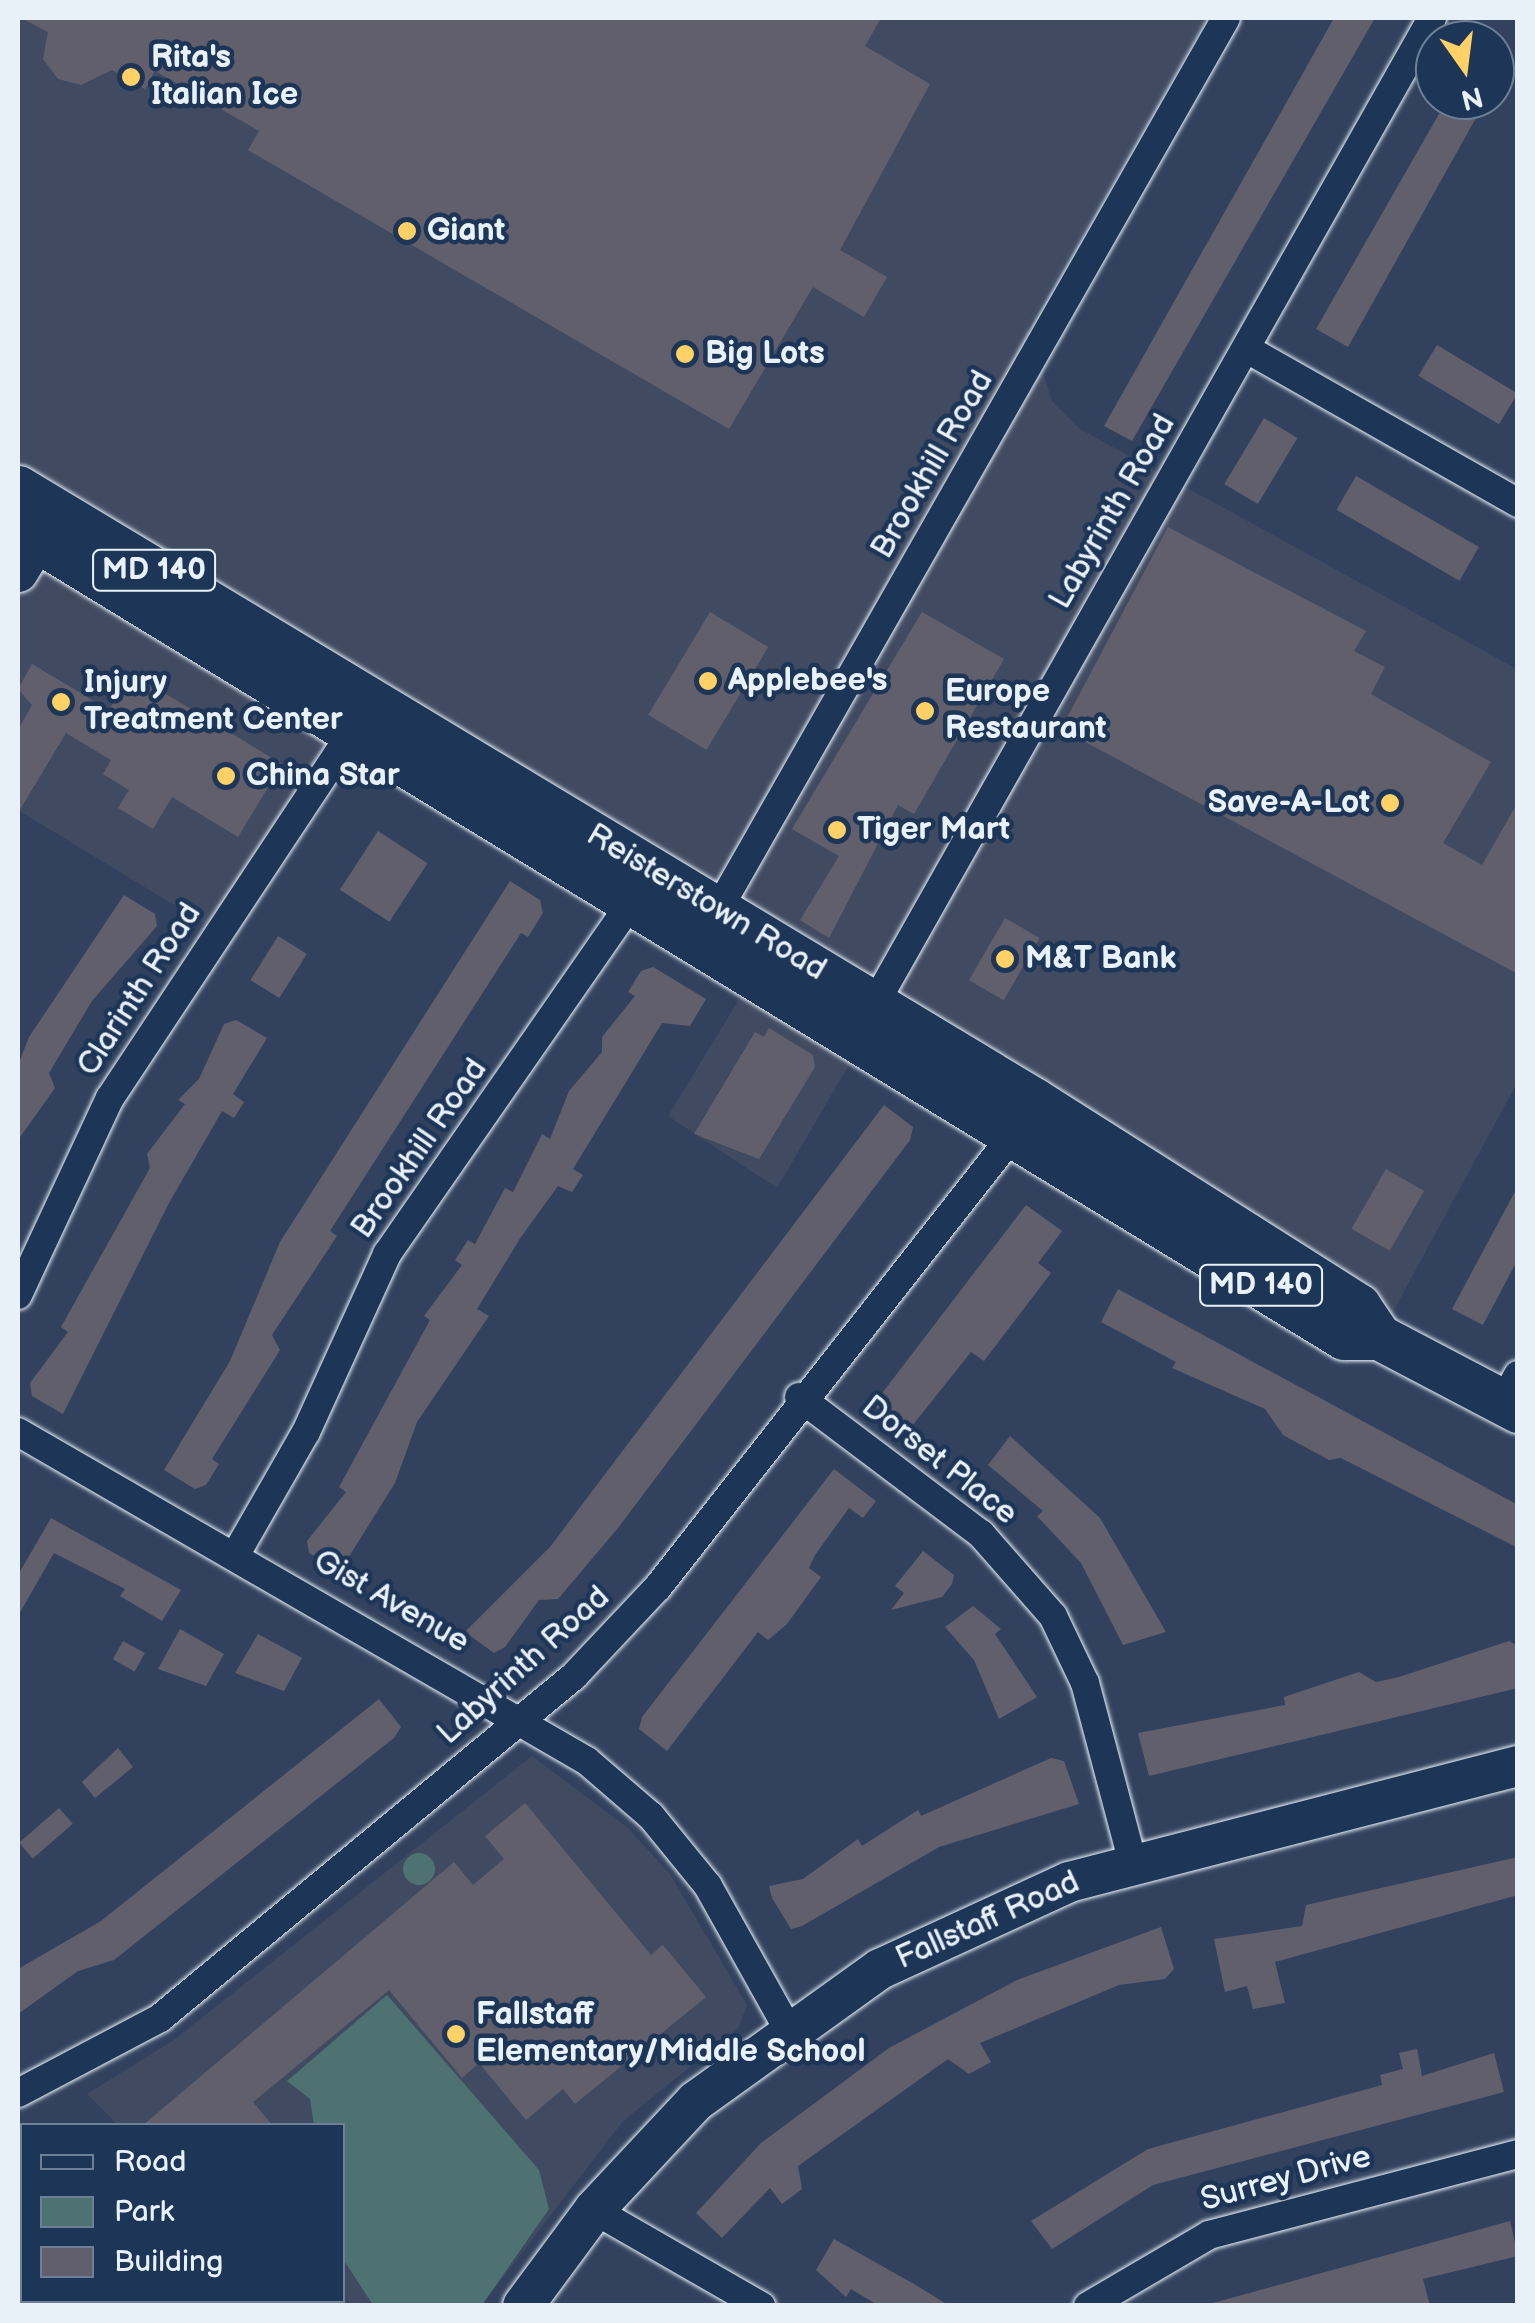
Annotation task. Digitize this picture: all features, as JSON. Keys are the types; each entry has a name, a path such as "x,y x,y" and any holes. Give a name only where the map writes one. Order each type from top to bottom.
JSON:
{"main road":[{"name":"Reisterstown Road","path":"18,488 32,537 348,738 630,905 708,927"},
{"name":"Reisterstown Road","path":"32,537 506,782 708,927 864,1023 1358,1306 1379,1337"},
{"path":"348,738 367,726 462,780 506,782"},
{"name":"Reisterstown Road","path":"864,1023 1013,1135 1344,1337 1379,1337 1513,1396"}],"street":[{"name":"Brookhill Road","path":"708,927 1226,18"},
{"name":"Labyrinth Road","path":"864,1023 1432,18"},
{"path":"1246,349 1518,503"},
{"name":"Clarinth Road","path":"18,1295 110,1098 348,738"},
{"name":"Brookhill Road","path":"236,1554 306,1432 387,1254 630,905"},
{"name":"Labyrinth Road","path":"18,2093 160,2018 525,1719 621,1631 800,1397 1013,1135"},
{"name":"Dorset Place","path":"800,1397 981,1534 1053,1616 1085,1684 1133,1864"},
{"name":"Gist Avenue","path":"18,1432 525,1719 621,1787 680,1849 788,2029"},
{"name":"Fallstaff Road","path":"523,2306 594,2210 696,2101 788,2029 968,1922 1133,1864 1518,1766"},
{"name":"Surrey Drive","path":"1088,2306 1209,2234 1518,2154"},
{"path":"594,2210 761,2306"}],"shaded area":[{"path":"18,18 1207,18 1028,327 1052,401 1080,429 1517,669 1517,1083 1382,1332 871,1027 777,1188 668,1116 751,980 350,719 220,933 18,810"},
{"name":"Fallstaff Elementary/Middle School","path":"532,1756 628,1828 670,1874 747,2005 738,2028 623,2121 482,2305 275,2305 345,2303 345,2123 116,2123 87,2094 174,2040"}],"green space":[{"path":"419,1853 430,1858 435,1869 430,1880 419,1885 408,1880 403,1869 408,1858"},
{"path":"387,1995 539,2170 549,2209 482,2305 373,2305 345,2262 345,2123 314,2123 310,2099 287,2081"}],"building":[{"path":"21,18 881,18 865,46 930,84 840,250 887,277 864,317 813,287 729,429 248,150 259,131 155,71 145,89 112,70 81,85 58,79 43,59 48,32"},
{"path":"1334,18 1375,18 1132,441 1104,426"},
{"path":"1436,120 1475,120 1348,347 1316,329"},
{"path":"1437,345 1518,393 1499,424 1418,376"},
{"path":"1264,418 1297,438 1258,504 1224,484"},
{"path":"1356,476 1479,547 1459,581 1336,510"},
{"path":"1168,527 1366,631 1354,651 1385,667 1371,694 1491,762 1443,843 1482,865 1518,802 1518,974 1061,729"},
{"name":"Applebee's","path":"710,612 768,647 706,750 648,715"},
{"path":"922,612 1004,659 914,814 898,805 829,938 800,920 839,856 792,829"},
{"path":"32,664 109,710 131,673 282,764 238,837 172,797 153,829 118,808 129,790 103,774 111,760 66,733 18,813 18,730 32,705 18,689"},
{"path":"378,831 427,863 389,922 340,890"},
{"path":"510,881 540,900 543,913 528,937 521,933 330,1231 337,1236 272,1335 280,1350 212,1459 219,1464 206,1485 195,1489 164,1470 230,1361 280,1242"},
{"path":"124,895 155,914 157,926 92,1001 49,1073 55,1088 18,1140 18,1065 29,1037"},
{"name":"M&T Bank","path":"1005,918 1040,938 1004,1000 969,980"},
{"path":"278,936 307,954 279,998 250,980"},
{"path":"653,967 706,999 690,1026 662,1023 573,1169 583,1175 572,1192 558,1186 521,1237 477,1309 489,1316 417,1422 395,1483 340,1571 309,1553 307,1541 346,1492 339,1487 430,1320 424,1316 462,1265 455,1260 468,1240 475,1244 505,1188 513,1192 542,1134 550,1139 569,1091 602,1052 602,1037 635,996 628,992 641,971"},
{"path":"236,1020 267,1038 233,1094 244,1102 234,1118 222,1111 169,1203 63,1414 32,1396 30,1383 68,1332 61,1327 150,1168 147,1154 185,1104 178,1100 199,1079 224,1024"},
{"path":"769,1028 813,1055 815,1067 759,1159 694,1134 755,1032 764,1037"},
{"path":"884,1105 913,1127 910,1140 618,1528 558,1599 539,1600 505,1647 494,1653 465,1632 550,1547"},
{"path":"1386,1169 1424,1191 1390,1251 1352,1229"},
{"path":"1518,1186 1518,1259 1483,1325 1452,1309"},
{"path":"1026,1205 1062,1231 1038,1263 1051,1273 984,1361 971,1352 908,1431 873,1405"},
{"path":"1118,1289 1518,1505 1518,1548 1341,1458 1329,1460 1283,1435 1265,1409 1172,1368 1176,1362 1101,1322"},
{"path":"1010,1436 1100,1518 1166,1632 1123,1645 1081,1563 1037,1516 1043,1511 988,1465"},
{"path":"834,1469 876,1501 863,1518 849,1508 809,1568 821,1577 787,1624 768,1640 758,1632 667,1751 639,1729 642,1717"},
{"path":"51,1518 181,1590 162,1621 120,1596 125,1589 54,1553 18,1616 18,1575"},
{"path":"923,1551 954,1575 952,1584 942,1597 891,1610 904,1593 895,1586"},
{"path":"973,1606 1001,1629 995,1634 1037,1697 999,1719 974,1660 945,1627"},
{"path":"180,1629 224,1654 206,1686 158,1669"},
{"path":"258,1634 302,1658 284,1691 235,1673"},
{"path":"123,1641 145,1653 135,1671 113,1659"},
{"path":"1509,1641 1518,1646 1518,1688 1149,1776 1138,1733 1285,1705 1284,1697 1359,1672 1376,1682 1399,1677"},
{"path":"379,1699 401,1727 394,1738 114,1960 78,1971 18,2014 18,1969 101,1921"},
{"path":"118,1748 133,1767 95,1798 82,1782"},
{"path":"1051,1758 1064,1761 1079,1804 939,1847 802,1926 791,1929 772,1898 769,1886 803,1879 858,1839 862,1846 918,1810 921,1816"},
{"path":"525,1803 651,1955 663,1945 706,1997 575,2104 563,2089 526,2120 479,2063 462,2078 389,1990 253,2102 270,2123 146,2123 454,1862 473,1885 504,1859 485,1836"},
{"path":"59,1808 73,1824 33,1859 19,1843"},
{"path":"1518,1857 1518,1895 1275,1962 1285,2003 1253,2009 1247,1986 1225,1992 1214,1939 1302,1926 1306,1905"},
{"path":"1161,1927 1174,1969 1165,1979 1119,1985 980,2043 991,2062 969,2074 948,2059 798,2166 802,2189 782,2204 770,2188 722,2238 696,2213 761,2143 889,2048 1017,1980"},
{"path":"1417,2049 1422,2076 1494,2053 1504,2092 1153,2185 1052,2249 1031,2221 1148,2149 1382,2085 1380,2075 1403,2069 1399,2053"},
{"path":"1510,2221 1518,2256 1423,2279 1430,2306 1202,2306"},
{"path":"834,2239 950,2306 879,2306 851,2289 846,2297 816,2270"}],"place":[{"name":"Rita's Italian Ice","path":"131,77"},
{"name":"Giant","path":"407,231"},
{"name":"Big Lots","path":"685,354"},
{"name":"Applebee's","path":"708,681"},
{"name":"Injury Treatment Center","path":"61,702"},
{"name":"Europe Restaurant","path":"925,711"},
{"name":"China Star","path":"226,776"},
{"name":"Save-A-Lot","path":"1390,803"},
{"name":"Tiger Mart","path":"837,830"},
{"name":"M&T Bank","path":"1005,959"},
{"name":"Fallstaff Elementary/Middle School","path":"456,2034"}]}
